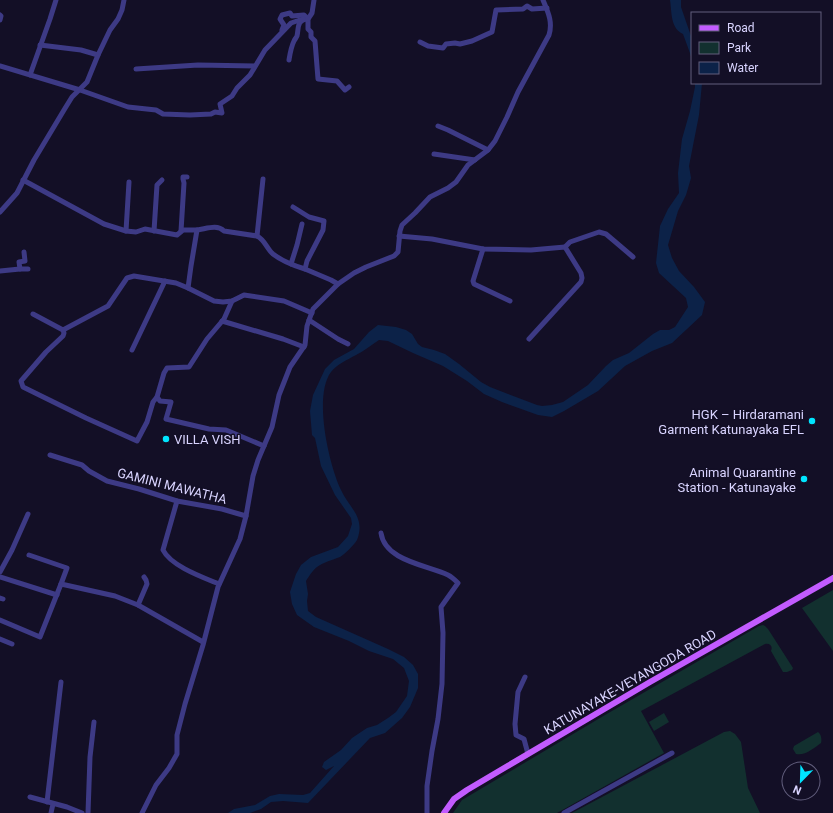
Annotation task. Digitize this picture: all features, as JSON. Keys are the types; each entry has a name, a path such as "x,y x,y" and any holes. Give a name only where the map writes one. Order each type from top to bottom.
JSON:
{"main road":[{"name":"KATUNAYAKE-VEYANGODA ROAD","path":"444,813 454,799 467,790 676,667 833,578"}],"street":[{"path":"30,74 56,0"},
{"path":"0,212 17,193 23,180 72,97 87,82 110,30 118,19 124,0"},
{"path":"289,60 297,36 297,29 300,22 312,13 314,0"},
{"path":"142,813 156,785 169,768 177,754 177,735 219,584 240,539 246,516 253,476 258,460 272,427 279,395 290,367 304,347 307,326 313,309 338,284 360,270 394,256 398,252 399,236 402,225 430,197 456,182 468,165 488,150 495,141 508,117 518,92 549,35 551,23 543,0"},
{"path":"420,42 428,46 443,48 446,44 460,44 472,41 492,32 496,10 523,9 527,6 532,9 547,8"},
{"path":"279,36 284,28 284,25 280,19 282,15 290,13 292,16 304,15 308,24 308,29 311,32 311,37 315,41 318,80 337,81 345,90 349,87"},
{"path":"0,15 0,20"},
{"path":"0,66 80,90 128,107 156,110 163,114 190,115 211,114 216,112 222,113 220,104 232,96 237,88 250,75 264,50 291,23 305,19"},
{"path":"40,45 81,50 98,55"},
{"path":"136,69 198,65 255,66"},
{"path":"438,126 488,150"},
{"path":"434,154 475,160"},
{"path":"182,231 183,177 187,177"},
{"path":"257,236 264,178"},
{"path":"23,180 104,224 126,230 136,232 145,229 177,235 183,230 214,228 257,236 261,238 274,254 291,264 338,284"},
{"path":"154,231 157,185 162,180"},
{"path":"126,230 130,182"},
{"path":"293,207 310,217 324,221 323,230 306,261 305,270"},
{"path":"291,264 302,224"},
{"path":"188,288 197,230"},
{"path":"399,236 432,239 483,249 531,250 565,247 570,242 599,232 606,234 633,257"},
{"path":"529,339 581,282 581,273 565,247"},
{"path":"483,249 473,281 474,284 510,302"},
{"path":"20,269 20,262 25,261 24,252"},
{"path":"0,271 28,269"},
{"path":"63,330 108,306 127,278 134,276 176,283 214,301 232,301 244,295 284,301 312,313"},
{"path":"132,350 165,281"},
{"path":"63,330 63,336 46,352 21,381 23,387 137,441 147,422 153,402 167,368 189,367 207,339 222,321 232,301"},
{"path":"33,314 63,330"},
{"path":"309,320 348,344"},
{"path":"222,321 283,339 304,347"},
{"path":"156,397 160,401 171,402 166,419 209,429 226,430 264,446"},
{"name":"GAMINI MAWATHA","path":"50,455 82,465 89,471 107,481 177,501 222,509 246,516"},
{"path":"177,501 163,550 165,555 181,567 219,584"},
{"path":"0,572 12,550 28,514"},
{"path":"381,533 382,539 394,554 411,562 450,576 458,583 441,607 443,633 442,684 427,786 428,813"},
{"path":"0,620 40,637 66,568 29,555"},
{"path":"0,577 57,595"},
{"path":"138,605 147,584 144,577"},
{"path":"61,584 115,596 138,605 203,642"},
{"path":"0,639 12,644"},
{"path":"525,677 518,692 516,735 524,739 528,754"},
{"path":"48,802 61,682"},
{"path":"88,813 90,757 94,722"},
{"path":"564,813 672,754"},
{"path":"30,797 67,807 82,813"},
{"path":"51,813 54,804"},
{"path":"65,813 67,807"}],"green space":[{"path":"833,590 833,651 802,608"},
{"path":"763,625 768,629 793,668 792,670 783,672 771,651 771,645 765,644 641,711 664,753 557,813 453,813 462,800 605,715"},
{"path":"664,713 669,722 654,731 649,722"},
{"path":"730,731 735,734 741,742 748,788 760,813 572,813 724,732"},
{"path":"818,732 821,737 821,743 806,753 796,754 793,749 794,746"}],"water":[{"path":"670,0 681,0 681,7 691,36 691,57 683,34 674,24"},
{"path":"695,84 702,84 699,115 689,166 691,178 686,195 678,211 668,245 672,258 679,271 694,287 705,302 702,315 672,343 652,351 625,366 598,391 552,417 538,415 484,394 443,366 388,341 379,340 362,352 339,364 331,372 326,383 323,397 325,431 336,479 358,519 359,532 357,540 352,547 340,557 320,565 308,577 306,581 308,611 316,617 404,657 413,665 418,674 418,688 410,707 402,718 385,733 370,738 308,803 283,801 271,802 261,809 250,813 228,813 234,809 255,805 270,796 279,794 303,795 310,793 334,766 326,770 322,767 324,762 341,750 352,738 367,728 377,725 396,712 407,696 409,681 404,668 393,659 369,651 314,627 297,615 292,604 290,592 296,574 301,565 311,557 338,547 348,536 352,524 351,518 335,495 321,466 315,438 312,435 310,411 313,395 325,369 334,360 354,349 369,332 378,325 396,327 406,330 412,334 418,344 422,347 445,354 481,382 490,387 537,405 552,405 563,402 588,385 613,360 629,353 653,334 660,330 669,330 675,327 688,307 686,298 659,273 656,263 660,226 668,209 679,193 678,173 682,139"}],"place":[{"name":"HGK – Hirdaramani Garment Katunayaka EFL","path":"812,421"},
{"name":"VILLA VISH","path":"166,439"},
{"name":"Animal Quarantine Station - Katunayake","path":"804,479"}]}
